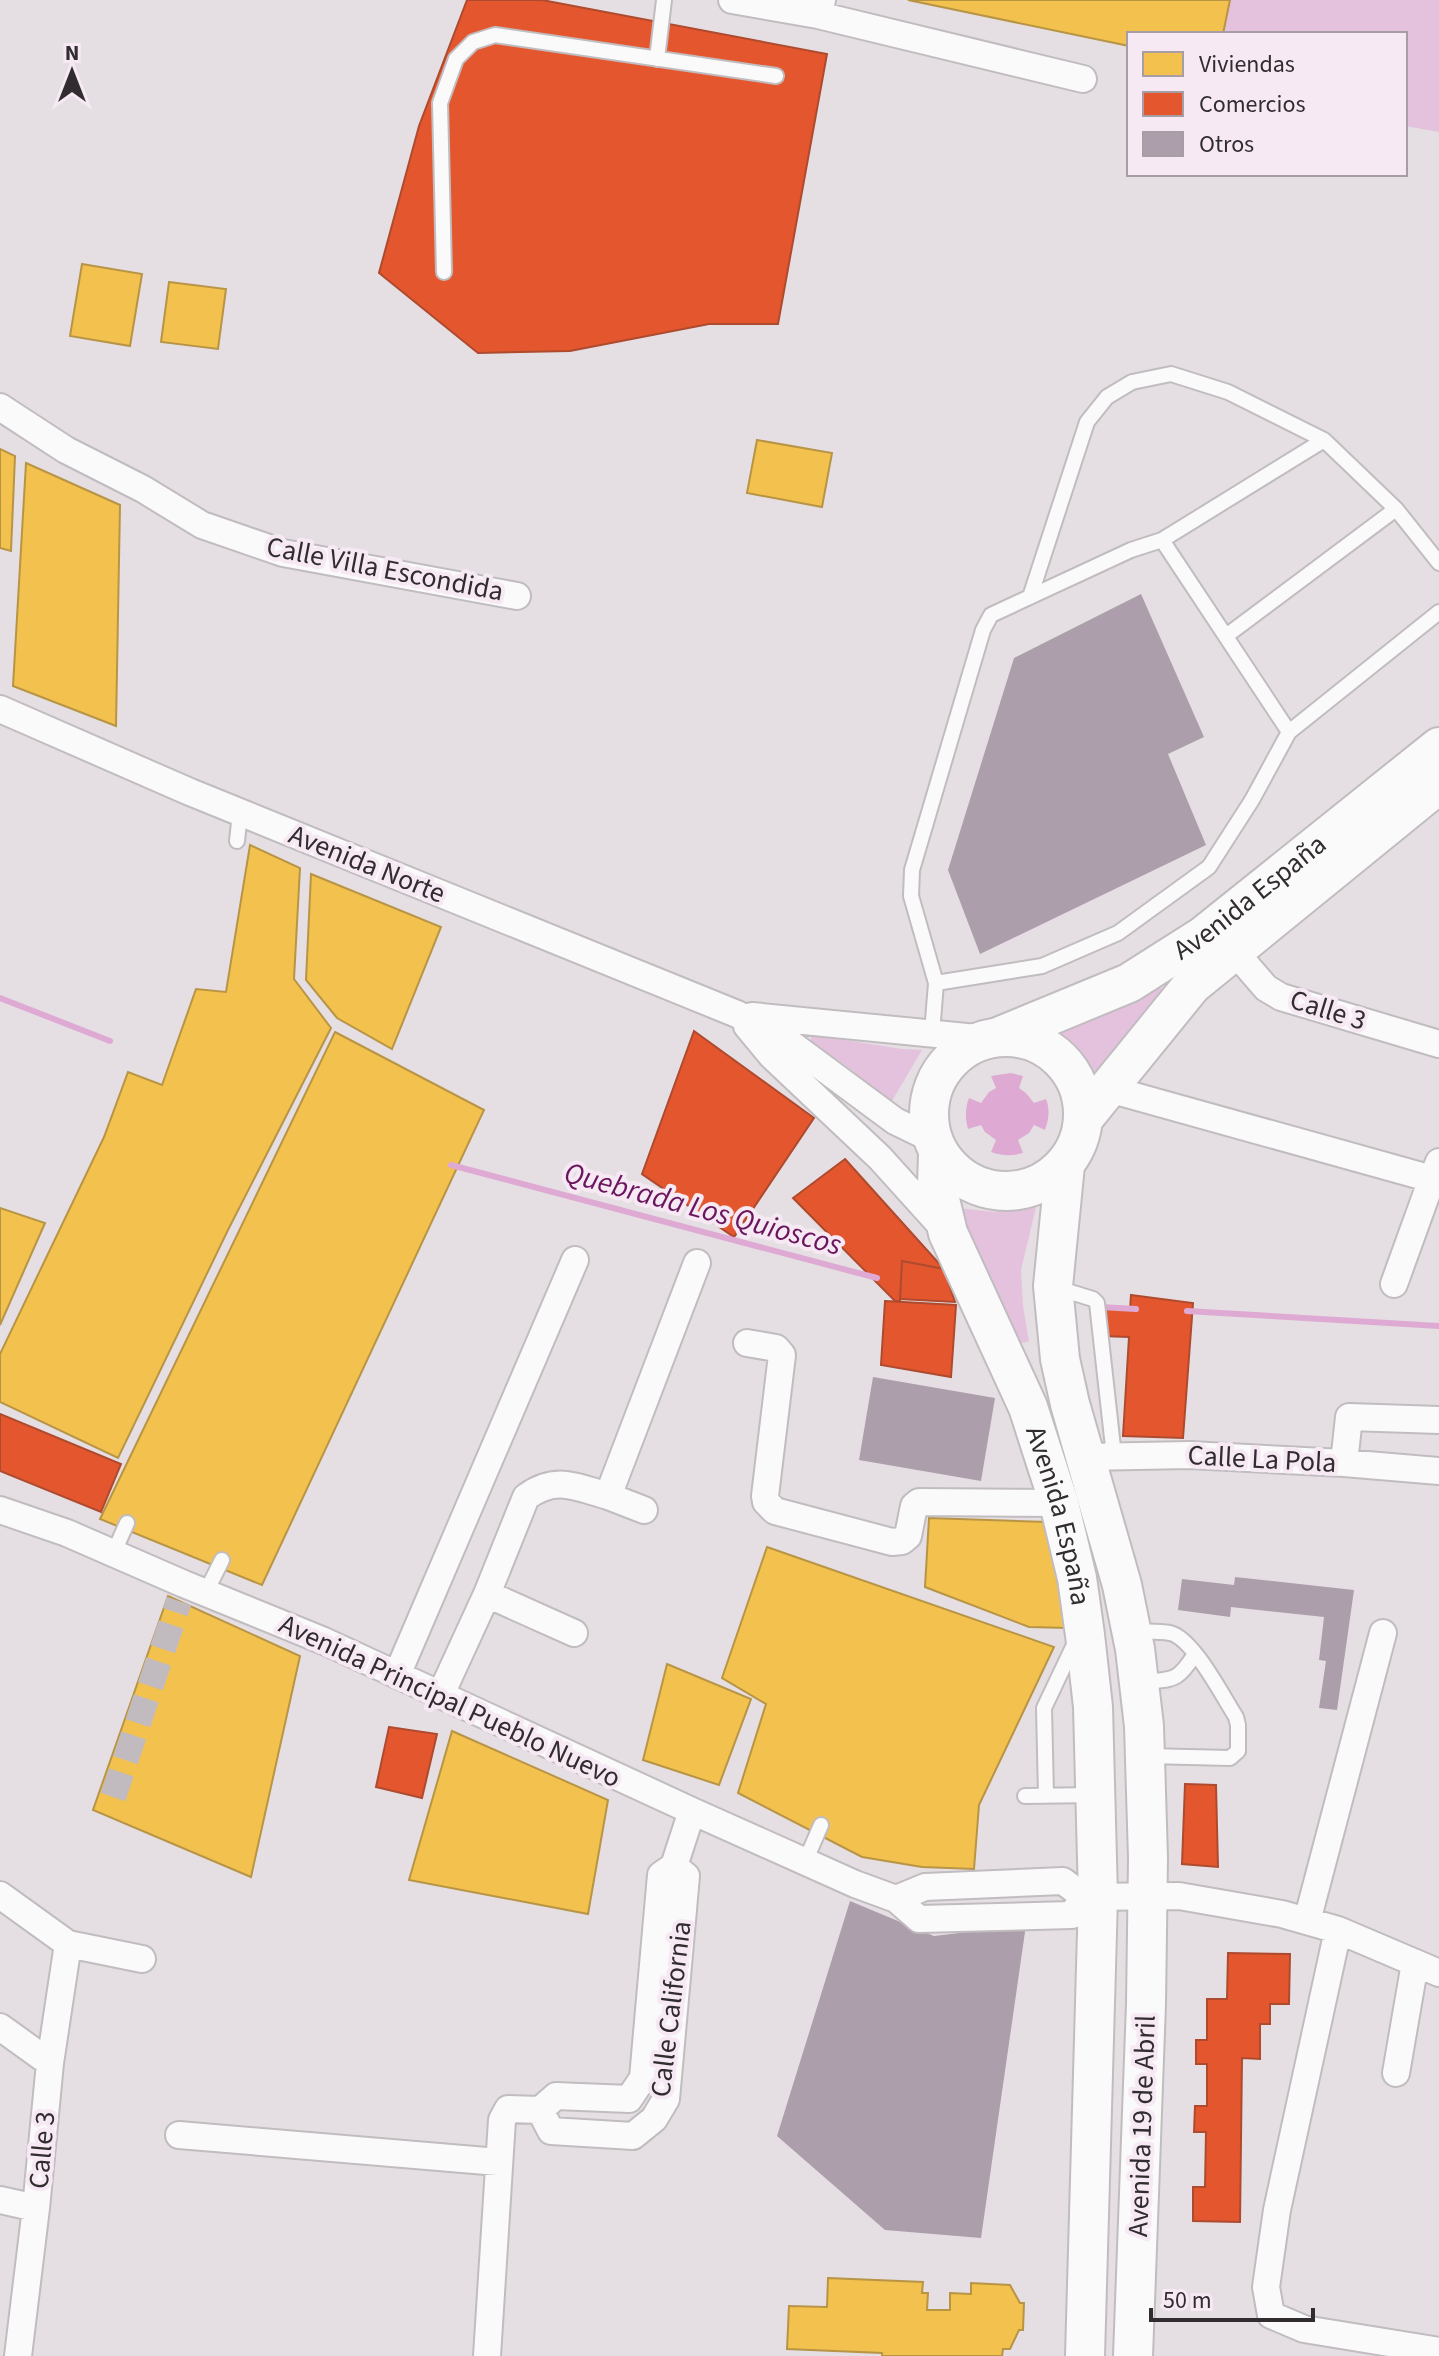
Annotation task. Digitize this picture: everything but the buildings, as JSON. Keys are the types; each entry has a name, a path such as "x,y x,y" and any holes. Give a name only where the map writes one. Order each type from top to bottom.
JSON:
{"main road":[{"name":"Avenida España","path":"993,1038 1129,983 1203,936 1439,747"},
{"name":"Avenida España","path":"1084,1118 1192,985 1439,784"},
{"path":"993,1038 1020,1038 1042,1045 1060,1058 1074,1075 1082,1096 1084,1118 1079,1143 1065,1165 1047,1181 1023,1190 999,1192 975,1185 954,1172 935,1146 927,1114 932,1089 945,1066 964,1049 993,1038"},
{"name":"Avenida España","path":"935,1146 937,1187 948,1233 1028,1407 1059,1503 1077,1578 1093,1707 1095,1795 1091,1897"},
{"name":"Avenida España","path":"1065,1165 1053,1286 1060,1359 1070,1404 1100,1456 1118,1570 1132,1631 1145,1756 1146,1896"},
{"name":"Avenida 19 de Abril","path":"1133,2356 1146,2004 1146,1896"},
{"name":"Avenida 19 de Abril","path":"1085,2356 1091,1897"}],"street":[{"path":"732,0 820,8 1083,79"},
{"name":"Calle Villa Escondida","path":"0,407 66,450 143,489 202,525 283,553 517,596"},
{"name":"Avenida Norte","path":"0,709 240,813 737,1014 787,1041 895,1121 935,1146"},
{"name":"Calle 3","path":"1234,951 1266,988 1281,997 1439,1044"},
{"path":"737,1014 771,1055 880,1158 948,1233"},
{"name":"Avenida Norte","path":"737,1014 993,1038"},
{"path":"1109,1089 1436,1171 1394,1284"},
{"path":"397,1675 575,1260"},
{"path":"608,1496 697,1263"},
{"path":"747,1343 776,1348 782,1355 765,1496 766,1502 775,1511 892,1542 902,1541 908,1536 914,1506 919,1502 1059,1503"},
{"path":"1344,1463 1338,1417 1439,1420"},
{"name":"Calle La Pola","path":"1100,1456 1190,1455 1439,1471"},
{"path":"441,1694 487,1594 526,1497 550,1484 563,1484 644,1510"},
{"name":"Avenida Principal Pueblo Nuevo","path":"0,1510 114,1552 190,1592 324,1641 805,1862 896,1899 919,1919 1072,1915 1091,1897"},
{"path":"487,1594 574,1633"},
{"path":"1307,1921 1383,1633"},
{"name":"Calle California","path":"487,2356 502,2120 508,2109 540,2110 556,2096 629,2099 643,2078 661,1875 674,1866 692,1811"},
{"name":"Calle California","path":"540,2110 551,2131 633,2136 654,2119 666,2099 686,1876 674,1866"},
{"path":"0,1895 68,1944 142,1959"},
{"path":"1091,1897 1179,1896 1282,1914 1338,1930 1427,1968 1396,2073"},
{"path":"1338,1930 1277,2210 1266,2287 1271,2315 1304,2329 1439,2351"},
{"name":"Calle 3","path":"18,2356 50,2063 68,1944"},
{"path":"0,2027 50,2063"},
{"path":"179,2135 498,2162"},
{"path":"0,2200 36,2208"}],"lane":[{"path":"657,59 664,0"},
{"path":"444,272 440,103 456,59 473,42 495,35 776,76"},
{"path":"1030,597 1087,422 1107,397 1132,382 1171,374 1228,392 1324,440 1396,509 1439,563"},
{"path":"932,1033 936,983 911,896 912,870 983,630 991,615 1131,550 1162,540 1324,440"},
{"path":"1226,636 1396,509"},
{"path":"1162,540 1289,732"},
{"path":"936,983 1042,966 1118,933 1209,867 1252,800 1289,732 1439,612"},
{"path":"237,841 240,813"},
{"path":"1053,1286 1097,1303 1100,1456"},
{"path":"114,1552 127,1523"},
{"path":"190,1592 222,1560"},
{"path":"1132,1631 1172,1633 1182,1639 1195,1654 1236,1717 1238,1725 1238,1751 1230,1758 1145,1756"},
{"path":"1046,1795 1044,1708 1072,1649 1085,1635"},
{"path":"1139,1683 1182,1675 1195,1654"},
{"path":"1025,1796 1095,1795"},
{"path":"805,1862 821,1825"}],"shaded area":[{"path":"1214,0 1439,0 1439,132 1407,126 1407,32 1207,32"},
{"path":"1158,985 1168,997 1094,1089 1080,1056 1053,1032"},
{"path":"813,1035 922,1050 889,1106 862,1078 810,1041"},
{"path":"1011,1073 1023,1076 1019,1088 1034,1103 1046,1099 1048,1118 1045,1130 1034,1125 1029,1133 1018,1140 1023,1153 1003,1155 991,1152 996,1140 981,1125 968,1129 966,1110 969,1098 981,1103 996,1088 991,1076"},
{"path":"1038,1199 1021,1270 1029,1341 1019,1344 957,1208 995,1212"}],"waterway":[{"name":"Quebrada Los Quioscos","path":"0,998 110,1041"},
{"name":"Quebrada Los Quioscos","path":"451,1165 877,1278"},
{"name":"Quebrada Los Quioscos","path":"1100,1307 1136,1309"},
{"name":"Quebrada Los Quioscos","path":"1187,1311 1439,1326"}],"tunnel":[{"path":"113,1797 179,1601"}]}
